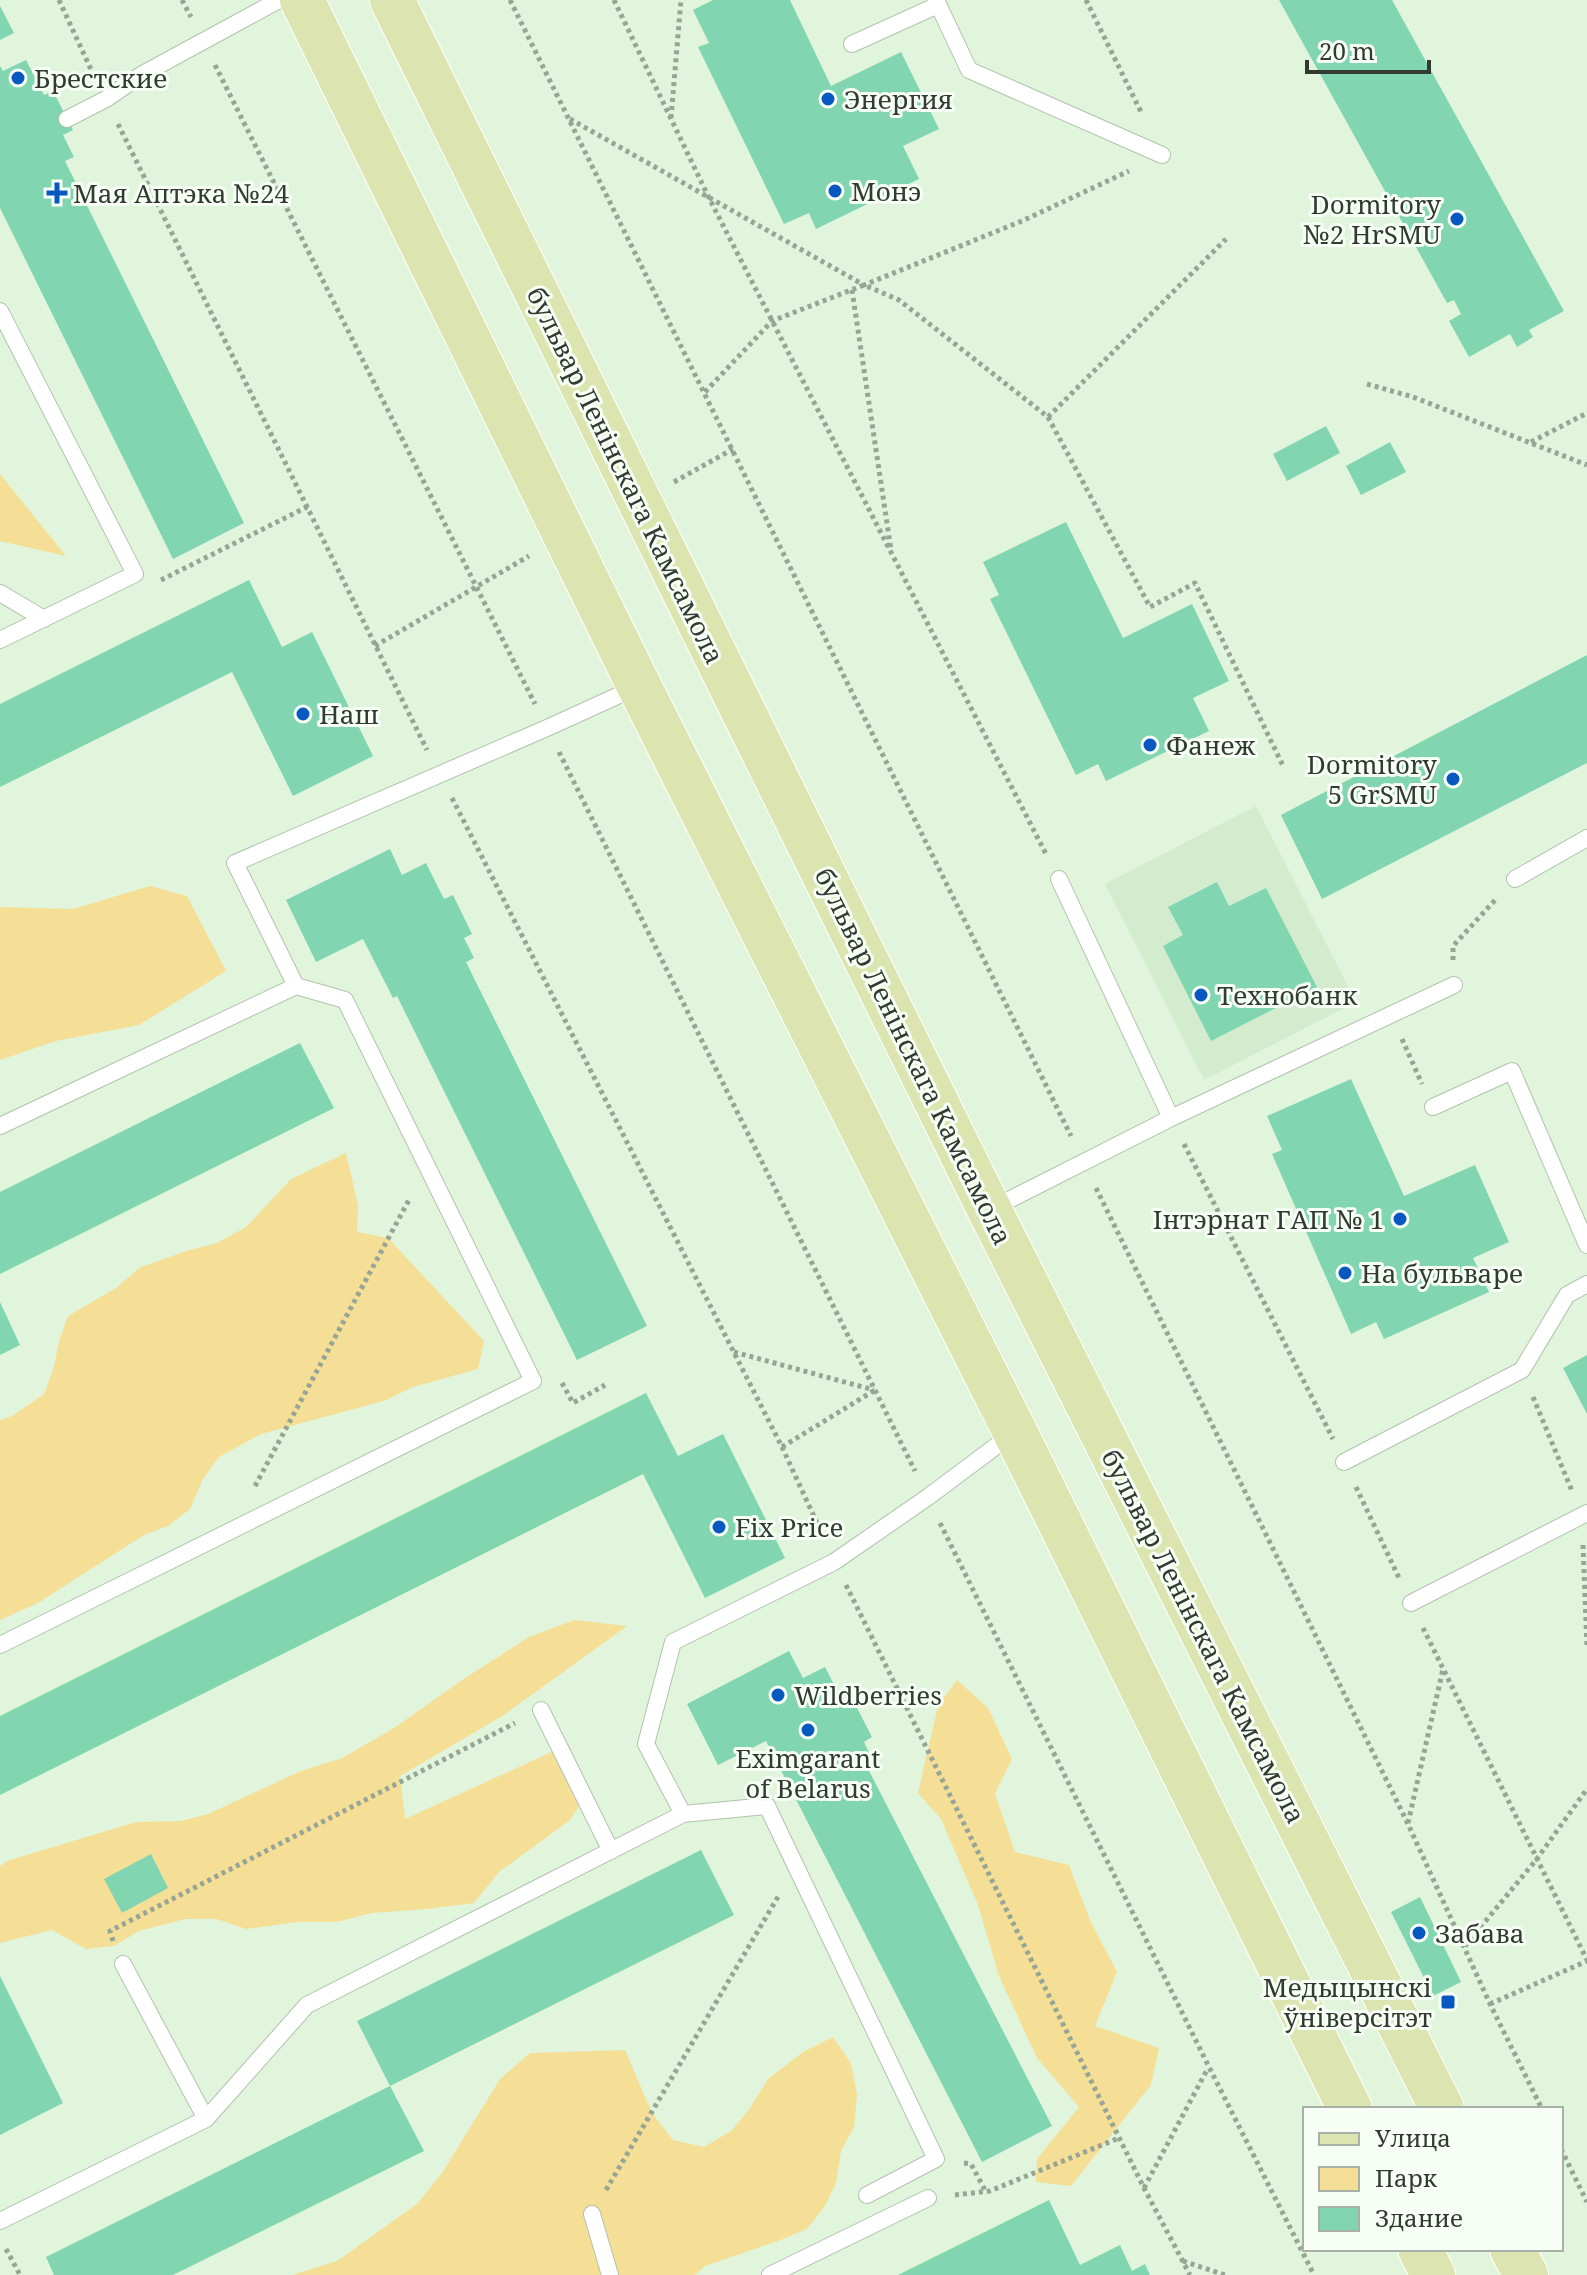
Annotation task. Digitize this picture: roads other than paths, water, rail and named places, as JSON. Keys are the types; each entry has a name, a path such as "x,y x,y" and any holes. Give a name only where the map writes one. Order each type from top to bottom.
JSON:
{"main road":[{"path":"302,0 639,686 1015,1432 1349,2107"},
{"name":"бульвар Ленінскага Камсамола","path":"392,0 989,1209 1441,2107"},
{"path":"1421,2251 1433,2275"},
{"path":"1513,2251 1526,2275"}],"lane":[{"path":"67,119 279,0"},
{"path":"852,44 937,2 969,70 1162,155"},
{"path":"0,311 135,574 0,640"},
{"path":"0,593 44,619"},
{"path":"296,986 235,863 639,686"},
{"path":"1515,879 1587,838"},
{"path":"1059,879 1171,1118"},
{"path":"989,1209 1171,1118 1454,985"},
{"path":"0,1126 296,986 345,1000 533,1381 0,1645"},
{"path":"1433,1107 1512,1071 1587,1245"},
{"path":"1344,1462 1522,1370 1567,1295 1587,1284"},
{"path":"683,1814 646,1744 673,1642 834,1562 1015,1432"},
{"path":"1411,1603 1584,1514"},
{"path":"541,1710 611,1851"},
{"path":"0,2221 206,2119 307,2005 683,1814 767,1806 936,2159 867,2195"},
{"path":"123,1964 206,2119"},
{"path":"770,2275 928,2198"},
{"path":"592,2214 610,2275"}],"place":[{"name":"Брестские","path":"18,78"},
{"name":"Энергия","path":"828,99"},
{"name":"Монэ","path":"835,191"},
{"name":"Мая Аптэка №24","path":"57,193"},
{"name":"Dormitory №2 HrSMU","path":"1457,219"},
{"name":"Наш","path":"303,714"},
{"name":"Фанеж","path":"1150,745"},
{"name":"Dormitory 5 GrSMU","path":"1453,779"},
{"name":"Технобанк","path":"1201,995"},
{"name":"Інтэрнат ГАП № 1","path":"1400,1219"},
{"name":"На бульваре","path":"1345,1273"},
{"name":"Fix Price","path":"719,1527"},
{"name":"Wildberries","path":"778,1695"},
{"name":"Eximgarant of Belarus","path":"808,1730"},
{"name":"Забава","path":"1419,1933"},
{"name":"Медыцынскі ўніверсітэт","path":"1448,2002"}]}
